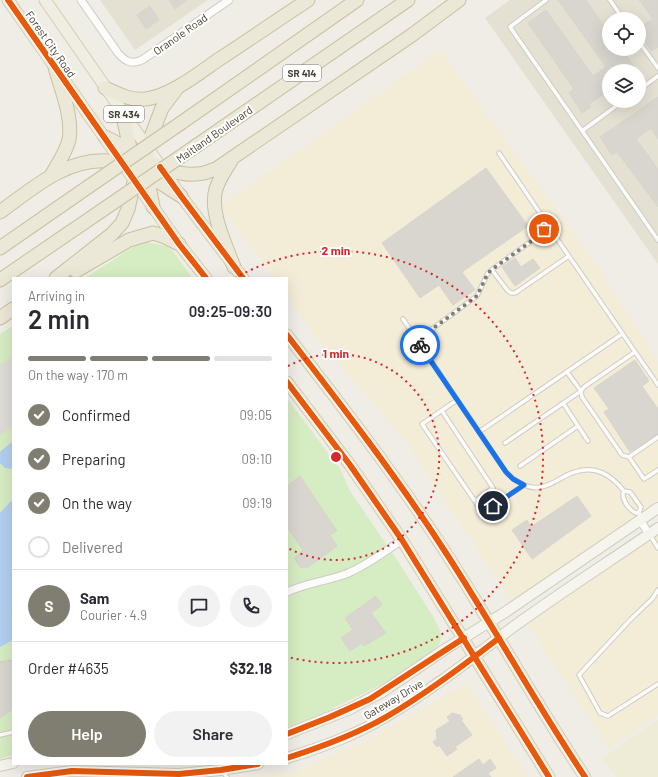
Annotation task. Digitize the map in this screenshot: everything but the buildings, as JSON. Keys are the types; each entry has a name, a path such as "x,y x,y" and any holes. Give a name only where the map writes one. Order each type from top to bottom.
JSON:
{"highway":[{"path":"103,85 122,96 135,100 154,97 180,86 308,0"},
{"name":"SR 414","path":"0,248 181,124 357,0"},
{"name":"Maitland Boulevard","path":"0,280 408,0"},
{"path":"105,137 131,152 146,154 160,167 181,173 204,173 216,168 412,35 459,0"},
{"path":"51,176 68,140 69,123 66,106 55,67"},
{"path":"153,207 147,175 146,154 162,108 180,86"},
{"path":"57,277 112,234 122,223 128,209 135,181 134,167 122,112"},
{"path":"234,266 216,214 215,198 216,189 222,174 235,155"},
{"path":"0,212 51,176 79,164 91,161 121,162 134,167 181,196"},
{"path":"66,277 129,240 153,232 179,244"},
{"path":"0,318 12,310"}],"main road":[{"name":"Forest City Road","path":"8,0 105,137"},
{"name":"Forest City Road","path":"45,0 103,85"},
{"name":"SR 434","path":"103,85 122,112 146,154"},
{"name":"SR 434","path":"105,137 179,244 205,277"},
{"path":"160,167 242,277"},
{"path":"288,336 350,415 410,498 490,622 585,777"},
{"path":"288,383 350,465 402,540 476,656 549,777"}],"street":[{"name":"Oranole Road","path":"81,0 118,53 129,62 138,62 142,60 229,0"},
{"name":"Gateway Drive","path":"288,734 370,699 490,622 639,516 658,508"},
{"path":"639,516 649,534"},
{"name":"Gateway Drive","path":"288,758 327,745 386,717 411,702 499,638 658,528"},
{"path":"288,592 347,574 402,540"},
{"path":"0,766 12,762"},
{"path":"27,777 72,771 224,774 238,766 248,765"}],"lane":[{"path":"546,0 510,27 582,131 657,234 658,240"},
{"path":"610,0 618,12"},
{"path":"646,52 658,68"},
{"path":"646,85 658,76"},
{"path":"582,131 613,108"},
{"path":"499,153 658,385"},
{"path":"417,340 477,296 492,270 540,235 544,229 542,216"},
{"path":"492,270 508,291 515,293 569,256"},
{"path":"403,319 506,472 513,479 528,487 540,488 575,472 589,470 600,471 616,481 624,490 630,492 640,505 641,510 639,516 632,511 623,499 622,495 624,490"},
{"path":"479,432 622,334"},
{"path":"505,443 580,392 584,387 635,352"},
{"path":"567,372 582,397 622,455 629,457 644,479 658,470"},
{"path":"457,400 422,424 483,513 524,485"},
{"path":"563,403 588,441"},
{"path":"442,411 493,488 475,501"},
{"path":"520,466 578,426"},
{"path":"629,457 658,437"},
{"path":"649,534 658,548"},
{"path":"658,590 579,675 600,713 608,716 658,684"},
{"path":"0,735 12,732"}],"path":[{"path":"0,662 12,660"}],"shaded area":[{"path":"100,0 208,0 135,50"},
{"path":"510,0 658,0 658,264 485,18"},
{"path":"440,50 597,265 658,361 658,502 512,602 404,440 313,333 288,297 288,277 273,277 221,206"},
{"path":"12,357 12,427 0,435 0,365"},
{"path":"658,534 658,715 609,748 527,624"},
{"path":"467,683 527,777 222,777 290,774 369,739"},
{"path":"658,720 658,777 616,777 602,758"}],"green space":[{"path":"145,242 166,246 173,251 191,277 87,277 136,245"},
{"path":"12,327 12,755 0,759 0,334"},
{"path":"288,399 340,469 350,491 434,618 440,630 441,636 437,648 381,685 325,713 288,727"}],"water":[{"path":"12,442 12,469 5,468 0,463 0,452"},
{"path":"12,500 12,641 0,647 0,513"}],"cycle path":[{"path":"8,0 179,244 205,277"},
{"path":"160,167 242,277"},
{"path":"288,336 369,442 427,525 464,581 549,722 585,777"},
{"path":"288,383 350,465 402,540 549,777"},
{"path":"288,734 370,699 464,638"},
{"path":"288,758 338,740 386,717 430,689 499,638"},
{"path":"27,777 72,771 179,774 252,765"}],"way so far":[{"path":"420,345 417,340 477,296 482,289 488,273 540,235 544,229"}],"route":[{"path":"420,345 506,472 513,479 524,485 493,506"}]}
